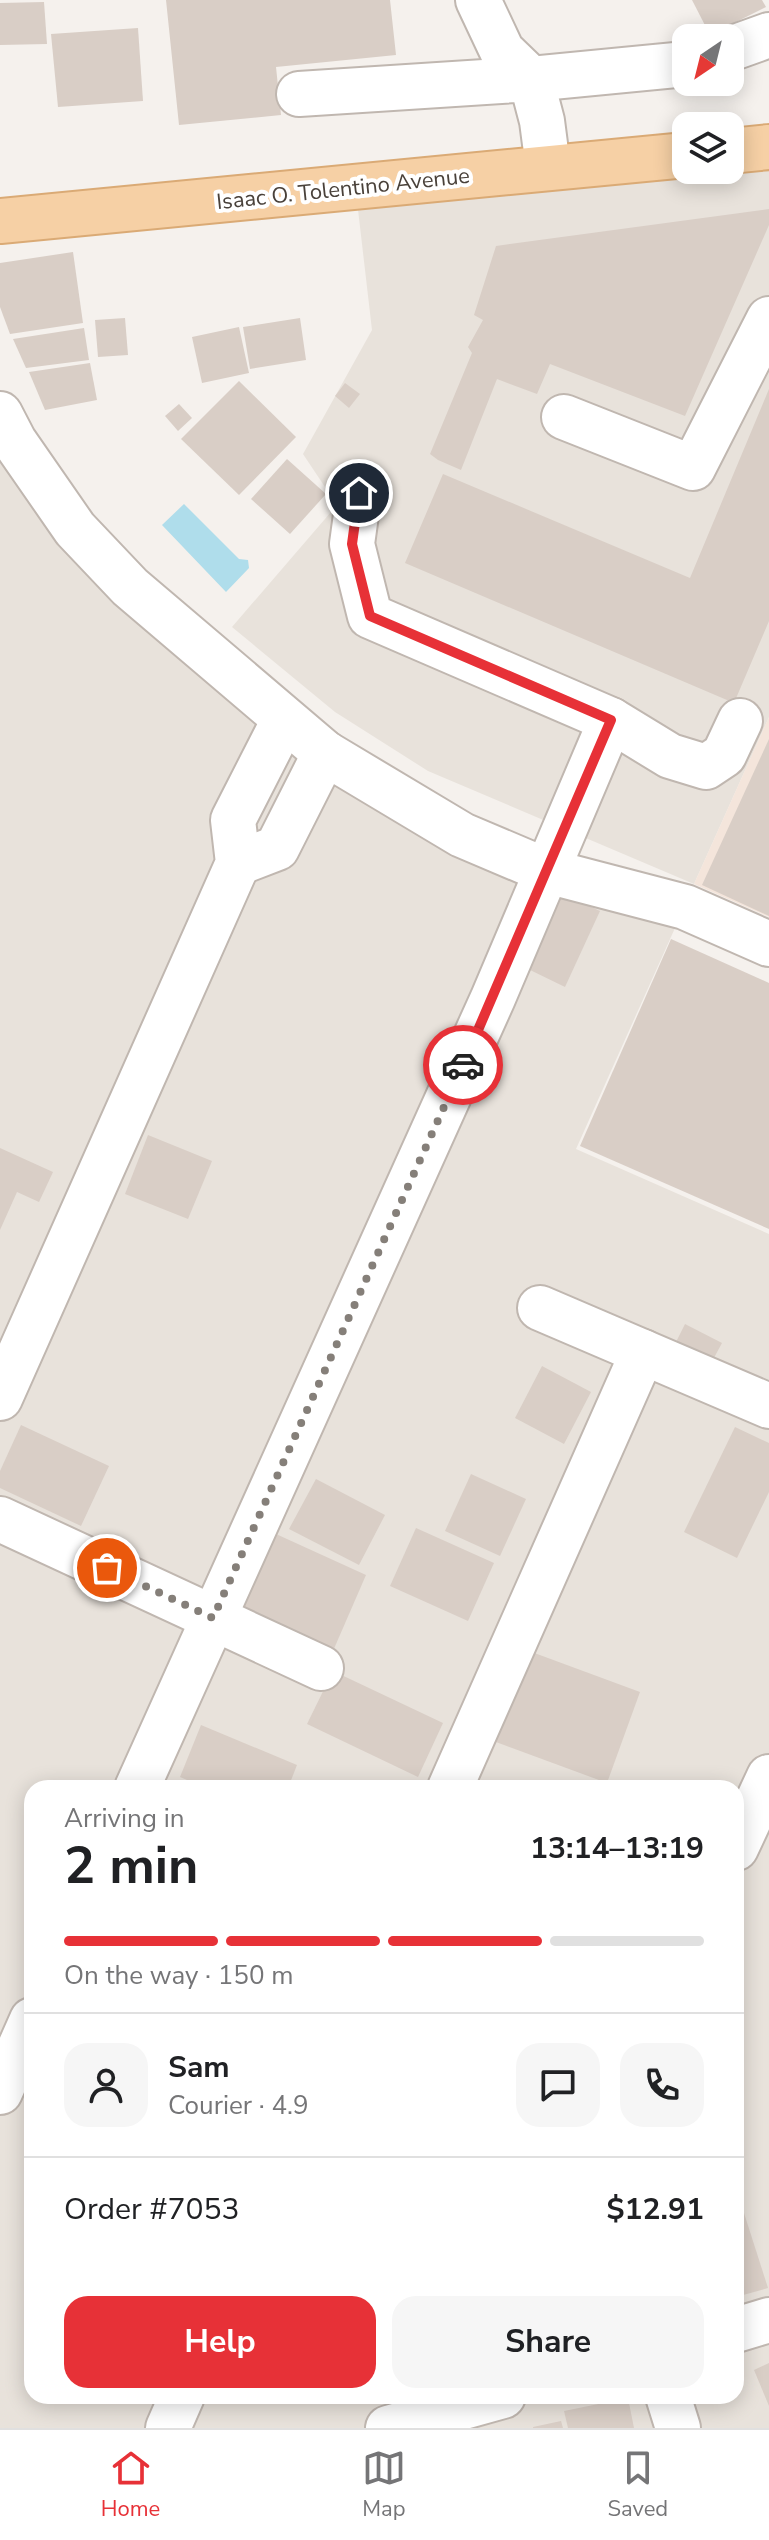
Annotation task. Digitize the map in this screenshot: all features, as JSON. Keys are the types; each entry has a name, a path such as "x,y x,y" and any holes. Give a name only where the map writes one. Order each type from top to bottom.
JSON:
{"main road":[{"path":"744,150 769,147"},
{"name":"Isaac O. Tolentino Avenue","path":"0,221 672,156"}],"street":[{"path":"478,0 502,51 531,79 542,121 548,167"},
{"path":"744,44 769,35"},
{"path":"299,94 531,79 672,65"},
{"path":"564,417 693,468 769,319"},
{"path":"0,414 14,441 75,529 130,587 325,753 462,835 547,871 685,907 769,944"},
{"path":"359,493 352,544 370,616 611,720 670,756 706,767 724,755 740,721"},
{"path":"0,1398 238,863 233,820 284,720"},
{"path":"141,1780 487,1013 611,720"},
{"path":"238,863 277,848 325,753"},
{"path":"540,1308 769,1406"},
{"path":"454,1780 643,1352"},
{"path":"0,1519 321,1668"},
{"path":"744,1831 769,1777"},
{"path":"0,2092 24,2038"},
{"path":"744,2328 769,2320"},
{"path":"168,2428 178,2404"},
{"path":"374,2404 381,2428"},
{"path":"388,2428 474,2404"},
{"path":"670,2404 678,2428"}],"shaded area":[{"path":"769,169 769,717 694,884 428,771 335,712 232,627 337,505 303,454 372,330 357,201 672,177 672,184 744,184 744,171"},
{"path":"0,458 60,543 187,665 259,724 531,880 675,928 576,1149 769,1234 769,2428 0,2428"},
{"path":"769,717 769,917 694,884"}],"water":[{"path":"184,504 239,559 248,560 249,568 226,592 162,525"}],"building":[{"path":"166,0 390,0 396,55 276,67 281,115 179,125"},
{"path":"692,0 762,0 766,7 732,24 704,24"},
{"path":"44,2 47,44 0,45 0,3"},
{"path":"138,28 143,101 58,107 51,34"},
{"path":"769,209 769,225 685,416 550,364 537,394 497,379 461,470 430,454 472,353 468,347 483,320 474,315 496,246"},
{"path":"73,252 83,323 10,334 0,307 0,263"},
{"path":"125,318 128,355 98,357 95,320"},
{"path":"300,318 306,360 250,369 243,327"},
{"path":"239,327 249,373 202,383 192,337"},
{"path":"84,328 89,360 26,368 13,339"},
{"path":"90,363 97,400 45,410 29,372"},
{"path":"239,381 296,437 239,495 181,439"},
{"path":"345,383 360,394 349,408 335,396"},
{"path":"769,389 769,621 734,703 405,563 443,474 690,578"},
{"path":"179,404 192,418 178,431 165,416"},
{"path":"287,459 326,494 290,534 251,499"},
{"path":"769,739 769,916 702,885"},
{"path":"563,894 600,911 565,987 528,969"},
{"path":"671,939 769,983 769,1229 580,1146"},
{"path":"148,1135 212,1161 188,1219 125,1194"},
{"path":"0,1148 53,1172 39,1202 17,1192 0,1230"},
{"path":"685,1324 722,1343 709,1367 673,1348"},
{"path":"542,1366 591,1392 564,1444 515,1418"},
{"path":"21,1425 109,1466 81,1526 0,1488 0,1471"},
{"path":"735,1427 769,1443 769,1492 737,1558 684,1532"},
{"path":"471,1474 526,1499 500,1556 445,1531"},
{"path":"316,1479 385,1515 359,1565 289,1529"},
{"path":"416,1528 494,1563 468,1621 390,1586"},
{"path":"265,1529 366,1575 333,1651 232,1605"},
{"path":"529,1651 640,1692 608,1780 599,1780 496,1742"},
{"path":"333,1671 443,1723 418,1777 307,1724"},
{"path":"201,1725 297,1765 291,1780 187,1780 180,1777"},
{"path":"744,2213 768,2288 744,2295"},
{"path":"769,2363 769,2406 754,2370"},
{"path":"598,2404 629,2404 634,2428 568,2428 564,2411"},
{"path":"561,2421 563,2428 533,2428 533,2427"}],"way so far":[{"path":"107,1568 213,1618 463,1065"}],"route":[{"path":"359,493 352,544 370,616 611,720 463,1065"}]}
